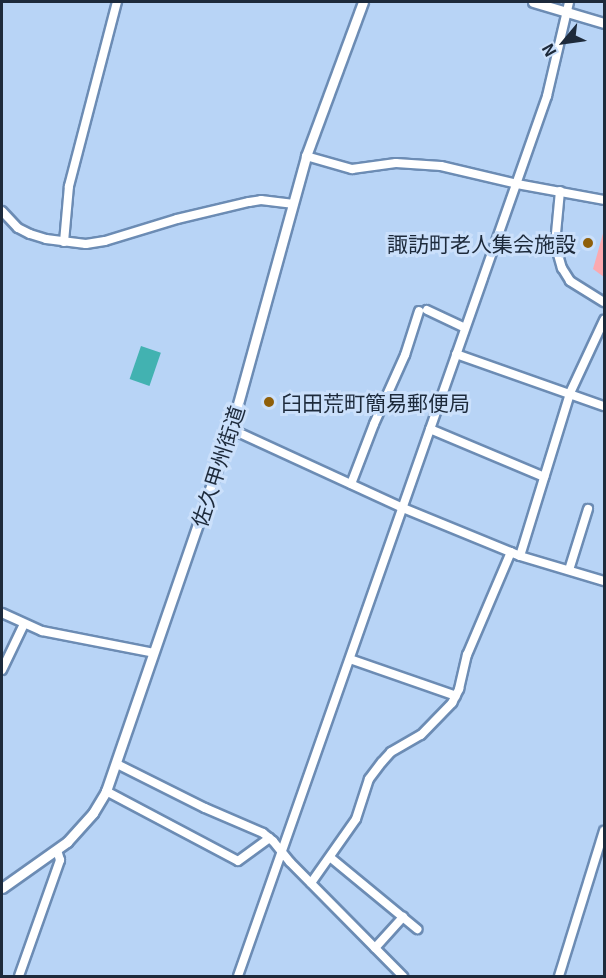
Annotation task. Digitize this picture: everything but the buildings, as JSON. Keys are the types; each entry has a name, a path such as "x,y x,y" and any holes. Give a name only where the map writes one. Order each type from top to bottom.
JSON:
{"street":[{"path":"63,242 69,186 117,2"},
{"name":"佐久甲州街道","path":"2,888 57,850 83,825 106,791 231,429 291,204 306,156 363,2"},
{"path":"532,2 567,7 604,23"},
{"path":"238,976 547,96 567,7"},
{"path":"306,156 352,169 396,163 441,166 517,184 604,200"},
{"path":"560,191 555,244 562,268 570,281 604,302"},
{"path":"2,217 30,234 63,242 86,244 105,242 177,219 261,200 291,204"},
{"path":"351,484 374,424 423,311 465,328"},
{"path":"520,556 570,393 604,320"},
{"path":"456,354 604,406"},
{"path":"231,429 403,508 520,556 604,580"},
{"path":"430,429 544,477"},
{"path":"569,570 588,509"},
{"path":"311,883 331,858 356,819 369,779 391,752 421,735 438,719 456,696 467,655 511,552"},
{"path":"2,613 24,624 54,634 154,653"},
{"path":"2,670 24,624"},
{"path":"350,659 456,696"},
{"path":"117,764 270,838 403,976"},
{"path":"106,791 238,861 270,838"},
{"path":"559,976 604,831"},
{"path":"19,976 60,860 57,850"},
{"path":"331,858 417,929"},
{"path":"375,948 403,917"}],"shaded area":[{"path":"604,230 604,277 593,269"},
{"path":"141,346 161,353 149,386 130,379"}],"place":[{"name":"諏訪町老人集会施設","path":"588,243"},
{"name":"臼田荒町簡易郵便局","path":"269,402"}]}
